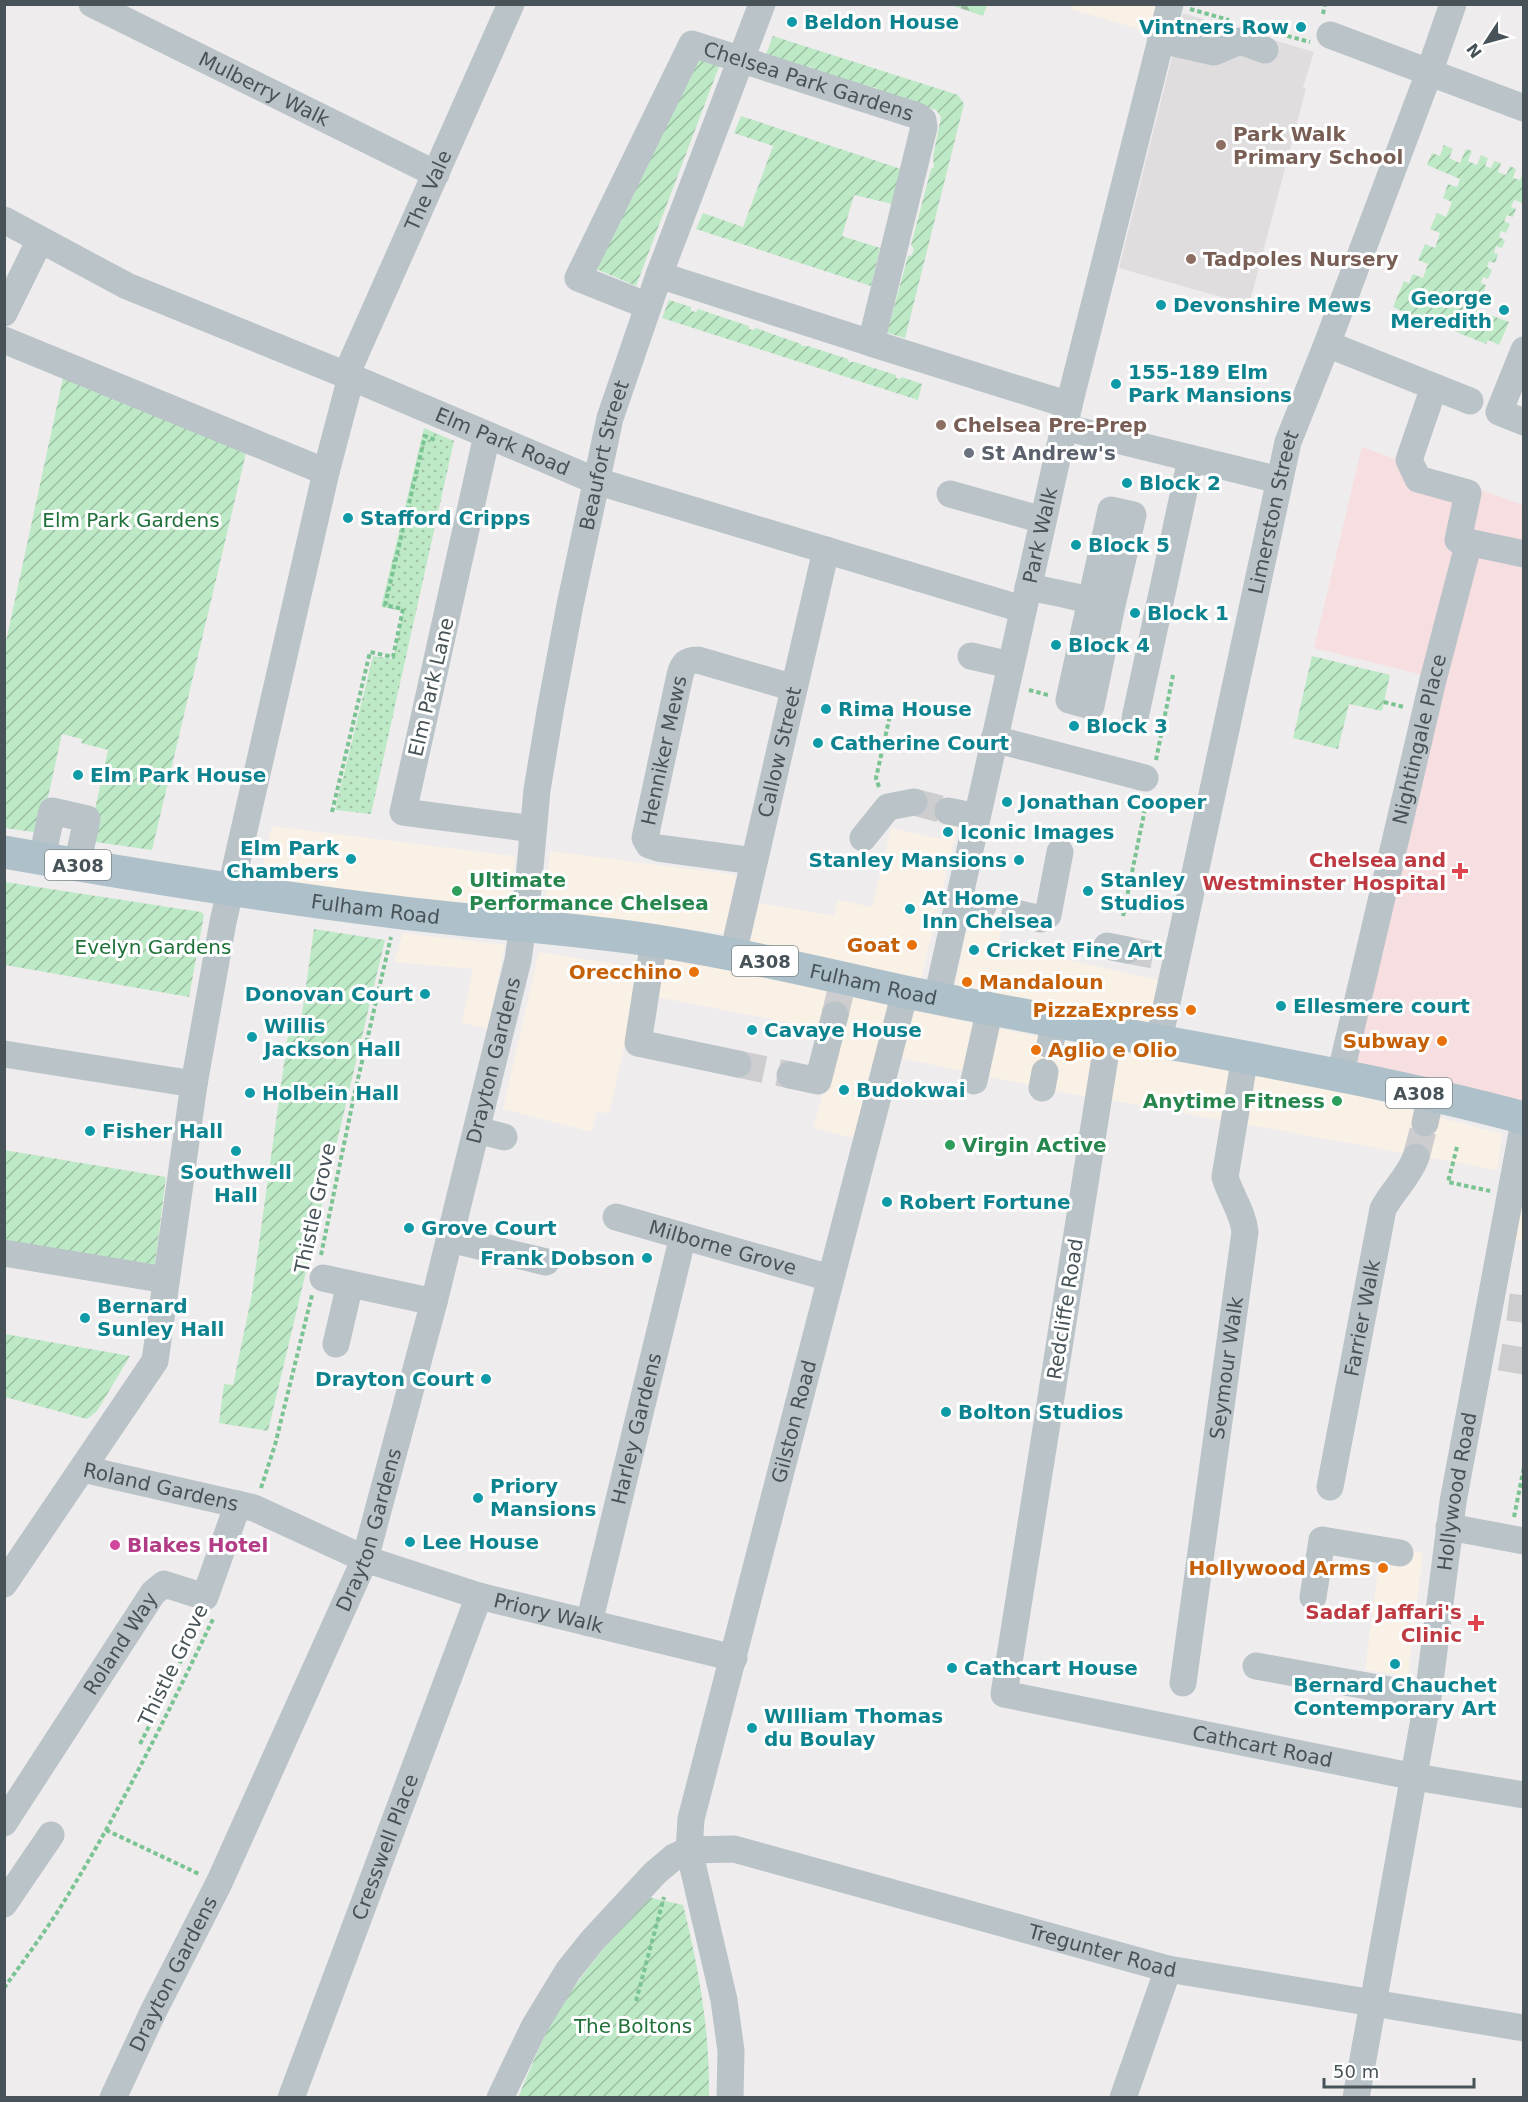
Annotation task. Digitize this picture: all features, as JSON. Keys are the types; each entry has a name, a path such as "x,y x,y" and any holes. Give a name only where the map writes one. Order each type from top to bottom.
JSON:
{"main road":[{"name":"Fulham Road","path":"4,852 231,890 396,913 654,941 733,954 840,996 904,992 990,1008 1052,1033 1109,1032 1160,1040 1340,1076 1428,1109 1524,1118"}],"street":[{"name":"Mulberry Walk","path":"92,4 436,174"},
{"name":"The Vale","path":"349,376 511,4"},
{"name":"Beaufort Street","path":"524,926 532,829 551,706 610,418 659,275 762,4"},
{"name":"Park Walk","path":"937,998 970,904 977,817 1008,674 1066,416 1170,4"},
{"name":"Limerston Street","path":"1160,1040 1141,953 1279,480 1288,442 1327,344 1453,4"},
{"path":"1330,35 1524,108"},
{"path":"1161,40 1214,52 1240,41 1265,50"},
{"name":"Chelsea Park Gardens","path":"648,306 578,278 692,44 918,116 923,120 924,127 871,343"},
{"name":"Elm Park Road","path":"4,220 128,286 349,376 596,482 826,550 1025,598 1102,602 1069,700"},
{"path":"4,313 40,240"},
{"path":"659,275 871,343 1066,416 1191,459 1279,480"},
{"path":"4,339 326,472"},
{"path":"1327,344 1470,401"},
{"path":"1511,417 1524,350"},
{"path":"83,1468 155,1361 194,1084 223,922 349,376"},
{"path":"1434,387 1409,460 1418,479 1468,493 1458,540 1524,554"},
{"name":"Elm Park Lane","path":"487,435 403,812 532,829"},
{"path":"1135,718 1191,459"},
{"path":"950,494 1043,520"},
{"name":"Nightingale Place","path":"1340,1076 1433,680 1469,542"},
{"name":"Callow Street","path":"733,954 826,550"},
{"path":"962,655 1008,674"},
{"name":"Henniker Mews","path":"754,861 658,848 649,845 645,838 682,665 688,660 698,660 794,688"},
{"path":"994,739 1145,778"},
{"path":"863,838 901,805"},
{"path":"42,859 52,811 87,819 77,865"},
{"path":"948,811 977,817"},
{"path":"1015,913 1041,919 1048,915 1060,852"},
{"name":"Drayton Gardens","path":"113,2097 153,2012 219,1883 365,1559 450,1239 518,960 524,926"},
{"path":"654,941 638,1043 738,1064"},
{"name":"Gilston Road","path":"689,1851 691,1819 697,1790 734,1658 904,992"},
{"path":"790,1075 818,1081 840,996"},
{"path":"974,1081 990,1008"},
{"name":"Redcliffe Road","path":"1004,1694 1109,1032"},
{"path":"4,1054 194,1084"},
{"name":"Seymour Walk","path":"1184,1683 1245,1232 1243,1219 1230,1194 1225,1177 1245,1056"},
{"name":"Hollywood Road","path":"1356,2097 1415,1777 1428,1697 1449,1527 1491,1356 1515,1215 1524,1122"},
{"path":"477,1130 504,1137"},
{"name":"Farrier Walk","path":"1329,1487 1383,1209 1390,1195 1407,1176 1416,1157"},
{"name":"Milborne Grove","path":"616,1216 830,1278"},
{"name":"Harley Gardens","path":"589,1623 683,1236"},
{"path":"450,1239 546,1262"},
{"path":"4,1253 166,1280"},
{"path":"319,1277 434,1302"},
{"path":"336,1344 350,1284"},
{"name":"Roland Gardens","path":"4,1584 83,1468 246,1506 365,1559"},
{"path":"210,1607 246,1506"},
{"path":"1449,1527 1517,1540"},
{"path":"1313,1597 1322,1540 1446,1560"},
{"name":"Priory Walk","path":"365,1559 479,1596 734,1658"},
{"name":"Roland Way","path":"4,1823 153,1593 164,1584 210,1607"},
{"name":"Cresswell Place","path":"291,2097 479,1596"},
{"path":"1256,1666 1428,1697"},
{"name":"Cathcart Road","path":"1004,1694 1415,1777 1524,1795"},
{"path":"4,1904 51,1835"},
{"name":"Tregunter Road","path":"689,1851 734,1849 1168,1969 1524,2028"},
{"path":"500,2097 534,2027 568,1971 592,1941 655,1873 674,1857 689,1851 724,2000 731,2051 730,2097"},
{"path":"1123,2097 1168,1969"}],"path":[{"path":"332,812 370,652 393,657 403,609 385,605 424,436 437,441 445,417"},
{"path":"1008,674 1069,700"},
{"path":"1384,702 1395,705"},
{"path":"891,711 876,778 901,805"},
{"name":"Thistle Grove","path":"246,1506 274,1445 319,1277 354,1096 396,913"},
{"path":"1457,1147 1448,1182 1483,1189"},
{"path":"1517,1540 1524,1467"},
{"path":"140,1743 173,1679 200,1616 210,1607"},
{"name":"Thistle Grove","path":"4,1988 70,1893 106,1830 169,1710 210,1607"},
{"path":"106,1830 219,1883"},
{"path":"636,2001 663,1900"}],"shaded area":[{"path":"1072,4 1163,5 1155,34 1071,9"},
{"name":"Park Walk Primary School","path":"1183,13 1314,52 1303,87 1306,89 1249,305 1119,268"},
{"name":"Chelsea and Westminster Hospital","path":"1362,447 1523,505 1523,1103 1352,1064 1439,679 1314,648"},
{"path":"947,818 959,821 921,979 750,942 759,903 834,916 838,900 872,907 891,828 941,839"},
{"path":"272,826 515,856 510,910 259,880"},
{"path":"550,851 736,875 725,934 545,912"},
{"path":"971,908 1004,916 999,945 1159,980 1151,1028 954,989"},
{"path":"403,933 505,945 488,1029 462,1023 473,969 394,962"},
{"path":"539,952 642,968 609,1114 597,1111 592,1132 503,1109"},
{"path":"660,955 894,1004 858,1139 813,1128 841,1033 652,996"},
{"path":"911,1010 1097,1049 1087,1097 900,1058"},
{"path":"1119,1053 1250,1073 1359,1096 1502,1134 1497,1170 1111,1100"},
{"path":"1523,1188 1523,1241 1513,1239"},
{"path":"1381,1546 1423,1553 1408,1676 1365,1670"}],"green space":[{"path":"951,5 987,5 983,16"},
{"path":"773,36 958,95 964,104 905,338 887,333 908,256 912,255 914,249 911,245 931,169 934,167 933,157 941,117 936,110 879,91 877,88 870,89 815,71 810,66 807,68 766,54"},
{"path":"694,54 720,64 636,286 594,268"},
{"path":"741,116 901,169 893,204 854,195 842,236 880,248 871,286 696,229 703,213 743,227 773,146 734,133"},
{"path":"1444,145 1453,149 1449,158 1460,163 1466,149 1472,151 1468,161 1477,165 1481,155 1488,158 1485,166 1491,168 1494,161 1501,163 1498,172 1506,175 1510,166 1516,169 1513,178 1520,180 1523,172 1523,203 1514,200 1511,207 1516,209 1513,217 1507,215 1504,221 1510,224 1506,233 1501,231 1499,237 1505,240 1502,248 1496,246 1494,253 1498,254 1495,263 1489,261 1487,267 1492,270 1488,279 1483,277 1481,283 1486,285 1483,294 1478,292 1475,298 1480,301 1477,310 1509,322 1499,345 1488,340 1486,344 1432,322 1435,316 1429,314 1425,322 1393,307 1404,281 1409,283 1413,274 1423,278 1428,264 1418,260 1425,244 1435,248 1440,233 1430,229 1437,213 1446,217 1452,202 1443,198 1448,184 1457,187 1460,179 1427,165 1432,153 1440,156"},
{"path":"669,300 691,307 691,311 696,312 698,309 749,326 749,329 756,328 802,346 848,359 849,362 896,375 896,378 902,377 922,384 918,400 662,318"},
{"name":"Elm Park Gardens","path":"63,378 246,453 152,850 88,841 108,750 81,743 82,739 62,734 40,833 5,828 5,646"},
{"path":"424,428 454,441 371,814 335,810 373,656 393,659 403,611 381,607"},
{"path":"1312,656 1390,675 1382,711 1349,704 1338,749 1293,738"},
{"name":"Evelyn Gardens","path":"5,882 201,912 204,915 189,997 5,965"},
{"path":"314,929 385,940 268,1431 219,1423 224,1384 233,1385 252,1294 290,1020 301,1021"},
{"path":"4,1150 166,1177 155,1264 150,1267 5,1245"},
{"path":"4,1334 130,1356 97,1411 87,1419 5,1397"},
{"name":"The Boltons","path":"648,1897 683,1905 702,2000 708,2048 709,2097 518,2098 543,2040 562,2004 597,1957"}],"tunnel":[{"path":"914,802 948,811"},
{"path":"1127,950 1153,955"},
{"path":"835,1015 840,994"},
{"path":"738,1064 790,1075"},
{"path":"1416,1157 1425,1123"},
{"path":"1508,1307 1524,1309"},
{"path":"1500,1357 1524,1361"}],"place":[{"name":"Beldon House","path":"792,22"},
{"name":"Vintners Row","path":"1301,27"},
{"name":"Park Walk Primary School","path":"1221,145"},
{"name":"Tadpoles Nursery","path":"1191,259"},
{"name":"Devonshire Mews","path":"1161,305"},
{"name":"George Meredith","path":"1504,310"},
{"name":"155-189 Elm Park Mansions","path":"1116,384"},
{"name":"Chelsea Pre-Prep","path":"941,425"},
{"name":"St Andrew's","path":"969,453"},
{"name":"Block 2","path":"1127,483"},
{"name":"Stafford Cripps","path":"348,518"},
{"name":"Block 5","path":"1076,545"},
{"name":"Block 1","path":"1135,613"},
{"name":"Block 4","path":"1056,645"},
{"name":"Rima House","path":"826,709"},
{"name":"Block 3","path":"1074,726"},
{"name":"Catherine Court","path":"818,743"},
{"name":"Elm Park House","path":"78,775"},
{"name":"Jonathan Cooper","path":"1007,802"},
{"name":"Iconic Images","path":"948,832"},
{"name":"Elm Park Chambers","path":"351,859"},
{"name":"Stanley Mansions","path":"1019,860"},
{"name":"Chelsea and Westminster Hospital","path":"1460,871"},
{"name":"Ultimate Performance Chelsea","path":"457,891"},
{"name":"Stanley Studios","path":"1088,891"},
{"name":"At Home Inn Chelsea","path":"910,909"},
{"name":"Goat","path":"912,945"},
{"name":"Cricket Fine Art","path":"974,950"},
{"name":"Orecchino","path":"694,972"},
{"name":"Mandaloun","path":"967,982"},
{"name":"Donovan Court","path":"425,994"},
{"name":"Ellesmere court","path":"1281,1006"},
{"name":"PizzaExpress","path":"1191,1010"},
{"name":"Cavaye House","path":"752,1030"},
{"name":"Willis Jackson Hall","path":"252,1037"},
{"name":"Subway","path":"1442,1041"},
{"name":"Aglio e Olio","path":"1036,1050"},
{"name":"Budokwai","path":"844,1090"},
{"name":"Holbein Hall","path":"250,1093"},
{"name":"Anytime Fitness","path":"1337,1101"},
{"name":"Fisher Hall","path":"90,1131"},
{"name":"Virgin Active","path":"950,1145"},
{"name":"Southwell Hall","path":"236,1151"},
{"name":"Robert Fortune","path":"887,1202"},
{"name":"Grove Court","path":"409,1228"},
{"name":"Frank Dobson","path":"647,1258"},
{"name":"Bernard Sunley Hall","path":"85,1318"},
{"name":"Drayton Court","path":"486,1379"},
{"name":"Bolton Studios","path":"946,1412"},
{"name":"Priory Mansions","path":"478,1498"},
{"name":"Lee House","path":"410,1542"},
{"name":"Blakes Hotel","path":"115,1545"},
{"name":"Hollywood Arms","path":"1383,1568"},
{"name":"Sadaf Jaffari's Clinic","path":"1476,1623"},
{"name":"Bernard Chauchet Contemporary Art","path":"1395,1664"},
{"name":"Cathcart House","path":"952,1668"},
{"name":"WIlliam Thomas du Boulay","path":"752,1728"}]}
